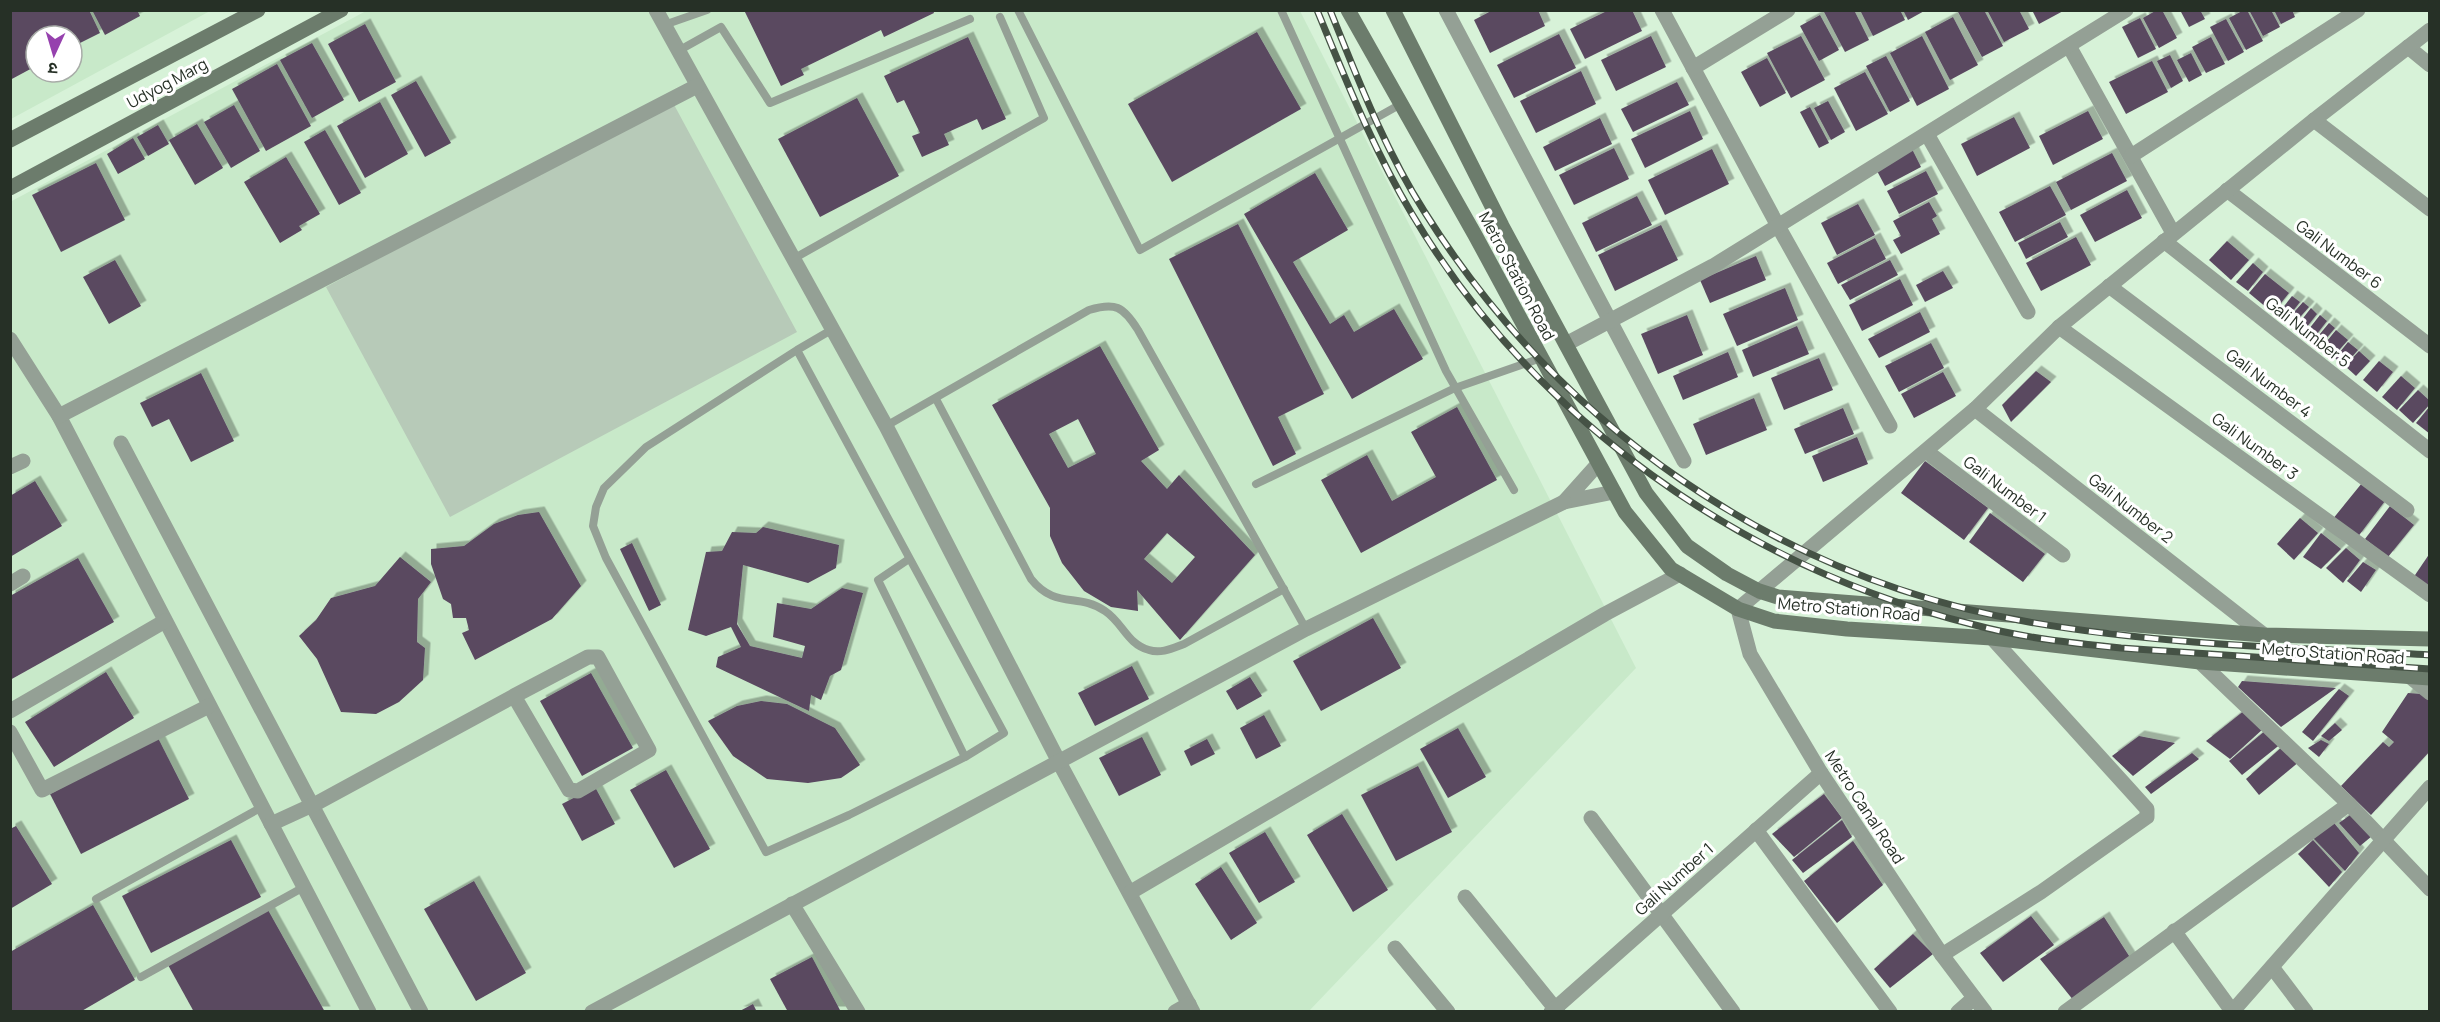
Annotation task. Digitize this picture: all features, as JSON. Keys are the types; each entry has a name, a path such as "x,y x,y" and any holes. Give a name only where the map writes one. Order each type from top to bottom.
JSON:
{"street":[{"name":"Udyog Marg","path":"10,140 258,10"},
{"name":"Udyog Marg","path":"10,188 341,10"},
{"path":"656,10 886,426 1059,762 1191,1007 1175,1011"},
{"name":"Metro Station Road","path":"1348,10 1475,235 1625,512 1671,568 1680,574 1738,609 1774,621 1847,629 1992,638 2200,662 2430,678"},
{"name":"Metro Station Road","path":"1393,10 1502,226 1646,493 1687,546 1727,574 1759,591 1778,597 2264,635 2430,639"},
{"path":"1446,10 1684,461"},
{"path":"1662,10 1778,226 1890,426"},
{"path":"1692,68 1788,10"},
{"path":"1566,344 1713,266 2127,10"},
{"path":"2131,156 2358,10"},
{"path":"1738,609 1975,409 2059,327 2314,120 2430,30"},
{"path":"2069,46 2131,156 2168,237"},
{"path":"2408,47 2430,65"},
{"path":"59,416 697,86"},
{"path":"2314,120 2430,209"},
{"path":"1927,134 2028,312"},
{"name":"Gali Number 6","path":"2227,190 2430,346"},
{"name":"Gali Number 5","path":"2168,237 2430,451"},
{"name":"Gali Number 4","path":"2109,286 2407,510"},
{"name":"Gali Number 3","path":"2059,327 2430,595"},
{"path":"10,339 59,416 369,1011"},
{"name":"Gali Number 2","path":"1975,409 2264,635"},
{"path":"121,443 311,806 422,1011"},
{"name":"Gali Number 1","path":"1926,451 2063,555"},
{"path":"1564,502 1598,464"},
{"path":"592,1011 1306,629 1564,502 1614,492"},
{"path":"1131,892 1605,614 1680,574"},
{"name":"Metro Canal Road","path":"1738,609 1750,654 1821,773 1941,955 1985,1011"},
{"path":"10,711 165,621"},
{"path":"1941,955 2041,892 2145,820 2148,813 2147,809 1992,638"},
{"path":"271,824 311,806 514,696 588,657 598,657 649,750 579,791 569,790 514,696"},
{"path":"2200,662 2349,804 2430,889"},
{"path":"2409,676 2430,693"},
{"path":"10,732 42,790 209,706"},
{"name":"Gali Number 1","path":"1555,1010 1821,773"},
{"path":"2174,932 2232,1011 2430,787"},
{"path":"2065,1011 2349,804"},
{"path":"1591,818 1733,1011"},
{"path":"1756,830 1890,1011"},
{"path":"1465,897 1555,1010"},
{"path":"792,904 858,1011"},
{"path":"1395,948 1448,1011"},
{"path":"2272,967 2306,1011"},
{"path":"1958,1011 1974,998"}],"lane":[{"path":"1018,10 1140,250 1401,104"},
{"path":"1281,10 1455,388 1514,490"},
{"path":"664,25 706,11"},
{"path":"793,259 1044,118 1000,17"},
{"path":"678,51 721,27 770,103 970,19"},
{"path":"886,426 1089,310 1104,306 1119,308 1129,316 1306,629"},
{"path":"796,350 1004,733 965,757 849,815 766,852 606,558 593,526 596,507 604,488 646,447 796,350 832,329"},
{"path":"1256,484 1455,388 1541,358"},
{"path":"936,399 1040,591 1053,598 1088,603 1105,610 1135,645 1151,651 1167,651 1284,589"},
{"path":"909,559 878,580 965,757"},
{"path":"96,900 262,807"},
{"path":"141,977 304,887"}],"shaded area":[{"path":"11,11 210,11 84,79 84,24 24,24 24,84 75,84 11,119"},
{"path":"366,11 1300,11 1636,668 1309,1011 11,1011 10,202"},
{"path":"672,101 797,332 450,517 326,287"}],"building":[{"path":"10,10 89,10 100,33 84,41 84,24 24,24 24,72 10,80"},
{"path":"92,10 137,10 140,16 105,35"},
{"path":"744,10 933,10 934,13 884,37 881,30 801,69 804,75 781,86"},
{"path":"1493,10 1538,10 1545,26 1490,53 1474,20"},
{"path":"1609,10 1632,10 1642,31 1585,59 1570,29"},
{"path":"1823,10 1854,10 1869,40 1845,52"},
{"path":"1860,10 1900,10 1905,20 1873,36"},
{"path":"1903,10 1926,10 1908,20"},
{"path":"1957,10 1984,10 2003,46 1982,57"},
{"path":"1987,10 2019,10 2029,29 2004,42"},
{"path":"2032,10 2065,10 2039,24"},
{"path":"2157,10 2162,10 2177,38 2159,48 2143,18"},
{"path":"2180,10 2200,10 2205,19 2189,27"},
{"path":"2247,10 2263,41 2246,50 2229,18"},
{"path":"2249,10 2271,10 2280,27 2263,36"},
{"path":"2274,10 2292,10 2295,17 2281,24"},
{"path":"1820,15 1839,50 1819,61 1800,26"},
{"path":"1953,17 1978,65 1950,80 1925,32"},
{"path":"2140,18 2156,49 2138,58 2122,27"},
{"path":"2226,19 2244,52 2228,61 2210,27"},
{"path":"365,24 396,82 359,102 328,44"},
{"path":"1257,32 1301,109 1172,182 1128,104"},
{"path":"1559,34 1576,68 1514,98 1497,65"},
{"path":"1651,36 1666,67 1616,91 1601,60"},
{"path":"1801,36 1825,80 1791,98 1767,53"},
{"path":"1922,36 1949,89 1917,106 1890,53"},
{"path":"968,37 1006,119 982,130 977,119 944,134 949,145 922,157 912,136 920,133 904,100 897,103 884,76"},
{"path":"2211,37 2225,64 2206,73 2192,47"},
{"path":"312,43 344,100 312,118 280,60"},
{"path":"2191,53 2202,75 2189,82 2177,60"},
{"path":"2170,55 2183,81 2171,88 2157,61"},
{"path":"1886,56 1910,101 1890,112 1866,66"},
{"path":"1767,58 1786,93 1760,107 1741,72"},
{"path":"2152,61 2168,92 2126,114 2109,82"},
{"path":"277,64 311,126 266,151 232,89"},
{"path":"1581,71 1596,104 1536,133 1520,101"},
{"path":"1865,72 1888,114 1856,131 1834,88"},
{"path":"416,81 451,143 425,157 391,95"},
{"path":"1677,82 1689,105 1633,132 1621,109"},
{"path":"857,98 899,176 820,217 778,139"},
{"path":"1828,101 1845,132 1831,140 1814,108"},
{"path":"380,102 408,154 365,178 337,126"},
{"path":"234,105 260,151 231,168 204,122"},
{"path":"1810,107 1829,143 1819,148 1800,112"},
{"path":"1690,111 1703,139 1645,168 1631,139"},
{"path":"2088,111 2103,139 2053,165 2039,136"},
{"path":"2014,117 2030,148 1977,176 1961,144"},
{"path":"1600,118 1612,144 1555,171 1543,147"},
{"path":"197,124 223,168 195,185 169,140"},
{"path":"158,125 169,144 148,156 137,137"},
{"path":"325,130 361,193 339,205 304,142"},
{"path":"133,138 145,159 118,174 107,154"},
{"path":"1614,148 1629,179 1574,205 1559,175"},
{"path":"1712,149 1729,184 1665,215 1648,180"},
{"path":"1912,149 1921,167 1885,186 1876,169"},
{"path":"2112,153 2127,181 2071,210 2056,182"},
{"path":"286,157 320,214 299,226 302,230 280,243 244,182"},
{"path":"96,163 125,220 61,252 32,195"},
{"path":"1926,171 1938,194 1899,214 1887,191"},
{"path":"1315,173 1348,230 1293,262 1330,324 1344,315 1354,332 1394,309 1423,359 1352,399 1244,214"},
{"path":"2050,186 2066,215 2015,242 1999,212"},
{"path":"2127,190 2142,218 2095,242 2080,215"},
{"path":"1637,196 1652,225 1596,252 1582,223"},
{"path":"1929,202 1937,216 1932,219 1940,234 1901,254 1893,240 1901,236 1893,221"},
{"path":"1858,204 1875,235 1837,255 1821,223"},
{"path":"2060,222 2068,237 2026,259 2018,243"},
{"path":"1238,224 1324,394 1278,417 1296,454 1273,466 1169,259"},
{"path":"1661,225 1678,260 1615,291 1598,255"},
{"path":"2076,237 2091,265 2041,291 2026,263"},
{"path":"1875,238 1886,259 1838,284 1827,263"},
{"path":"2227,241 2249,260 2231,280 2209,260"},
{"path":"1756,256 1766,280 1710,303 1700,280"},
{"path":"115,260 141,306 109,324 83,277"},
{"path":"1890,260 1898,275 1850,300 1841,285"},
{"path":"2253,263 2263,272 2248,291 2236,282"},
{"path":"1943,271 1953,288 1925,302 1916,285"},
{"path":"2265,274 2289,293 2273,313 2249,293"},
{"path":"1900,279 1913,305 1862,331 1849,305"},
{"path":"1785,288 1798,320 1737,346 1723,314"},
{"path":"2292,296 2300,302 2286,320 2278,314"},
{"path":"2303,302 2309,307 2294,324 2288,319"},
{"path":"2311,308 2317,314 2303,332 2296,327"},
{"path":"1920,312 1930,332 1879,358 1868,339"},
{"path":"1687,315 1703,355 1658,374 1641,334"},
{"path":"2320,315 2327,321 2313,339 2305,334"},
{"path":"2329,323 2335,328 2320,346 2314,341"},
{"path":"1797,326 1809,354 1753,377 1742,350"},
{"path":"2336,330 2348,340 2333,357 2322,347"},
{"path":"2348,342 2358,350 2344,366 2335,358"},
{"path":"1931,343 1944,368 1899,392 1885,366"},
{"path":"1100,346 1159,450 1141,461 1167,489 1179,475 1255,555 1180,640 1137,590 1138,611 1111,607 1084,591 1062,563 1050,536 1050,508 992,405","holes":["1078,419 1096,454 1068,468 1049,434","1167,533 1195,557 1172,583 1144,559"]},
{"path":"2359,351 2370,361 2356,376 2345,366"},
{"path":"1728,352 1738,377 1683,400 1673,376"},
{"path":"1819,358 1833,390 1784,410 1771,378"},
{"path":"2379,361 2393,372 2377,392 2363,380"},
{"path":"2036,371 2051,382 2011,422 2002,405"},
{"path":"1943,372 1956,396 1914,418 1901,394"},
{"path":"201,373 234,441 191,462 169,419 152,427 140,403"},
{"path":"2401,376 2415,388 2397,410 2382,397"},
{"path":"2418,390 2430,401 2430,404 2413,423 2399,410"},
{"path":"1754,398 1767,430 1706,455 1693,424"},
{"path":"2430,406 2430,434 2416,423"},
{"path":"1457,407 1497,480 1361,553 1321,480 1367,455 1392,501 1436,477 1411,432"},
{"path":"1843,408 1854,434 1805,454 1794,429"},
{"path":"1857,437 1868,464 1823,482 1812,456"},
{"path":"1925,461 1988,508 1964,540 1901,493"},
{"path":"35,481 62,526 10,557 10,496"},
{"path":"2362,483 2385,501 2357,538 2332,520"},
{"path":"2390,506 2414,525 2388,557 2365,539"},
{"path":"539,512 581,586 552,619 475,660 462,633 469,630 466,618 453,618 451,604 443,599 431,564 431,549 464,546 494,524 518,515"},
{"path":"1990,513 2045,554 2023,582 1969,542"},
{"path":"2300,518 2318,533 2294,560 2277,544"},
{"path":"763,527 839,545 836,568 808,583 743,565 737,624 750,646 802,658 805,646 773,637 777,603 811,609 842,588 863,593 841,670 830,676 821,700 811,695 809,711 716,667 718,657 741,647 731,627 706,636 688,630 706,552 722,551 732,532 756,533"},
{"path":"2321,533 2341,549 2321,569 2303,557"},
{"path":"632,543 661,605 649,611 620,549"},
{"path":"2346,548 2360,560 2343,583 2326,568"},
{"path":"2430,553 2430,588 2413,578"},
{"path":"400,557 431,582 418,599 417,642 425,648 423,680 399,702 376,714 341,712 317,659 299,636 316,620 331,598 375,586"},
{"path":"78,558 114,622 10,680 10,596"},
{"path":"2363,562 2376,570 2361,592 2347,581"},
{"path":"1373,618 1401,668 1321,711 1293,661"},
{"path":"1132,666 1149,699 1095,726 1078,693"},
{"path":"106,672 134,718 54,767 25,722"},
{"path":"591,673 633,748 582,776 540,701"},
{"path":"1250,677 1262,696 1237,710 1226,691"},
{"path":"2242,681 2336,688 2281,727 2238,687"},
{"path":"2339,689 2349,696 2313,741 2302,732"},
{"path":"2408,693 2421,694 2430,701 2430,751 2371,815 2341,786 2383,742 2389,747 2394,742 2382,732"},
{"path":"761,701 787,704 835,728 860,765 841,778 808,783 767,779 733,756 708,721 737,706"},
{"path":"2245,710 2264,728 2230,759 2206,741"},
{"path":"1264,715 1281,746 1256,759 1240,728"},
{"path":"2335,723 2342,730 2329,741 2321,736"},
{"path":"1458,728 1486,777 1448,798 1420,749"},
{"path":"2266,730 2282,743 2242,775 2229,761"},
{"path":"2139,736 2175,743 2133,776 2112,756"},
{"path":"1142,737 1161,775 1119,796 1099,758"},
{"path":"158,738 189,799 81,854 50,794"},
{"path":"1207,739 1215,754 1191,766 1184,751"},
{"path":"2321,740 2329,744 2319,757 2308,748"},
{"path":"2284,745 2300,761 2259,795 2246,779"},
{"path":"2192,753 2199,759 2151,794 2145,787"},
{"path":"1418,766 1452,832 1396,861 1361,795"},
{"path":"666,770 710,849 674,868 630,790"},
{"path":"595,787 615,824 582,841 562,804"},
{"path":"1824,794 1842,818 1794,857 1772,834"},
{"path":"2353,813 2372,836 2360,846 2339,823"},
{"path":"1342,814 1388,890 1353,912 1307,835"},
{"path":"1842,820 1852,837 1803,873 1792,860"},
{"path":"2334,823 2359,853 2345,871 2313,838"},
{"path":"16,826 52,884 10,909 10,829"},
{"path":"1265,832 1295,882 1259,903 1229,853"},
{"path":"231,840 261,897 151,953 122,896"},
{"path":"2313,840 2342,872 2329,887 2298,854"},
{"path":"1853,841 1883,885 1837,923 1804,881"},
{"path":"1221,867 1257,923 1231,940 1195,884"},
{"path":"474,881 526,973 476,1001 424,909"},
{"path":"93,905 135,980 80,1012 10,1012 10,952"},
{"path":"268,910 325,1012 194,1012 168,965"},
{"path":"2031,916 2054,945 2003,982 1980,953"},
{"path":"2104,917 2131,959 2074,1001 2040,959"},
{"path":"1913,934 1933,954 1890,988 1874,969"},
{"path":"812,957 841,1012 788,1012 770,979"},
{"path":"753,1004 757,1012 738,1012"}],"railway":[{"path":"1317,10 1385,165 1412,214 1462,289 1519,357 1583,420 1652,475 1727,524 1806,565 1889,599 1975,625 2011,633 2121,648 2430,669"},
{"path":"1330,10 1372,113 1396,163 1424,211 1478,289 1540,360 1609,424 1683,481 1763,530 1848,570 1936,601 2029,622 2179,641 2430,655"}]}
